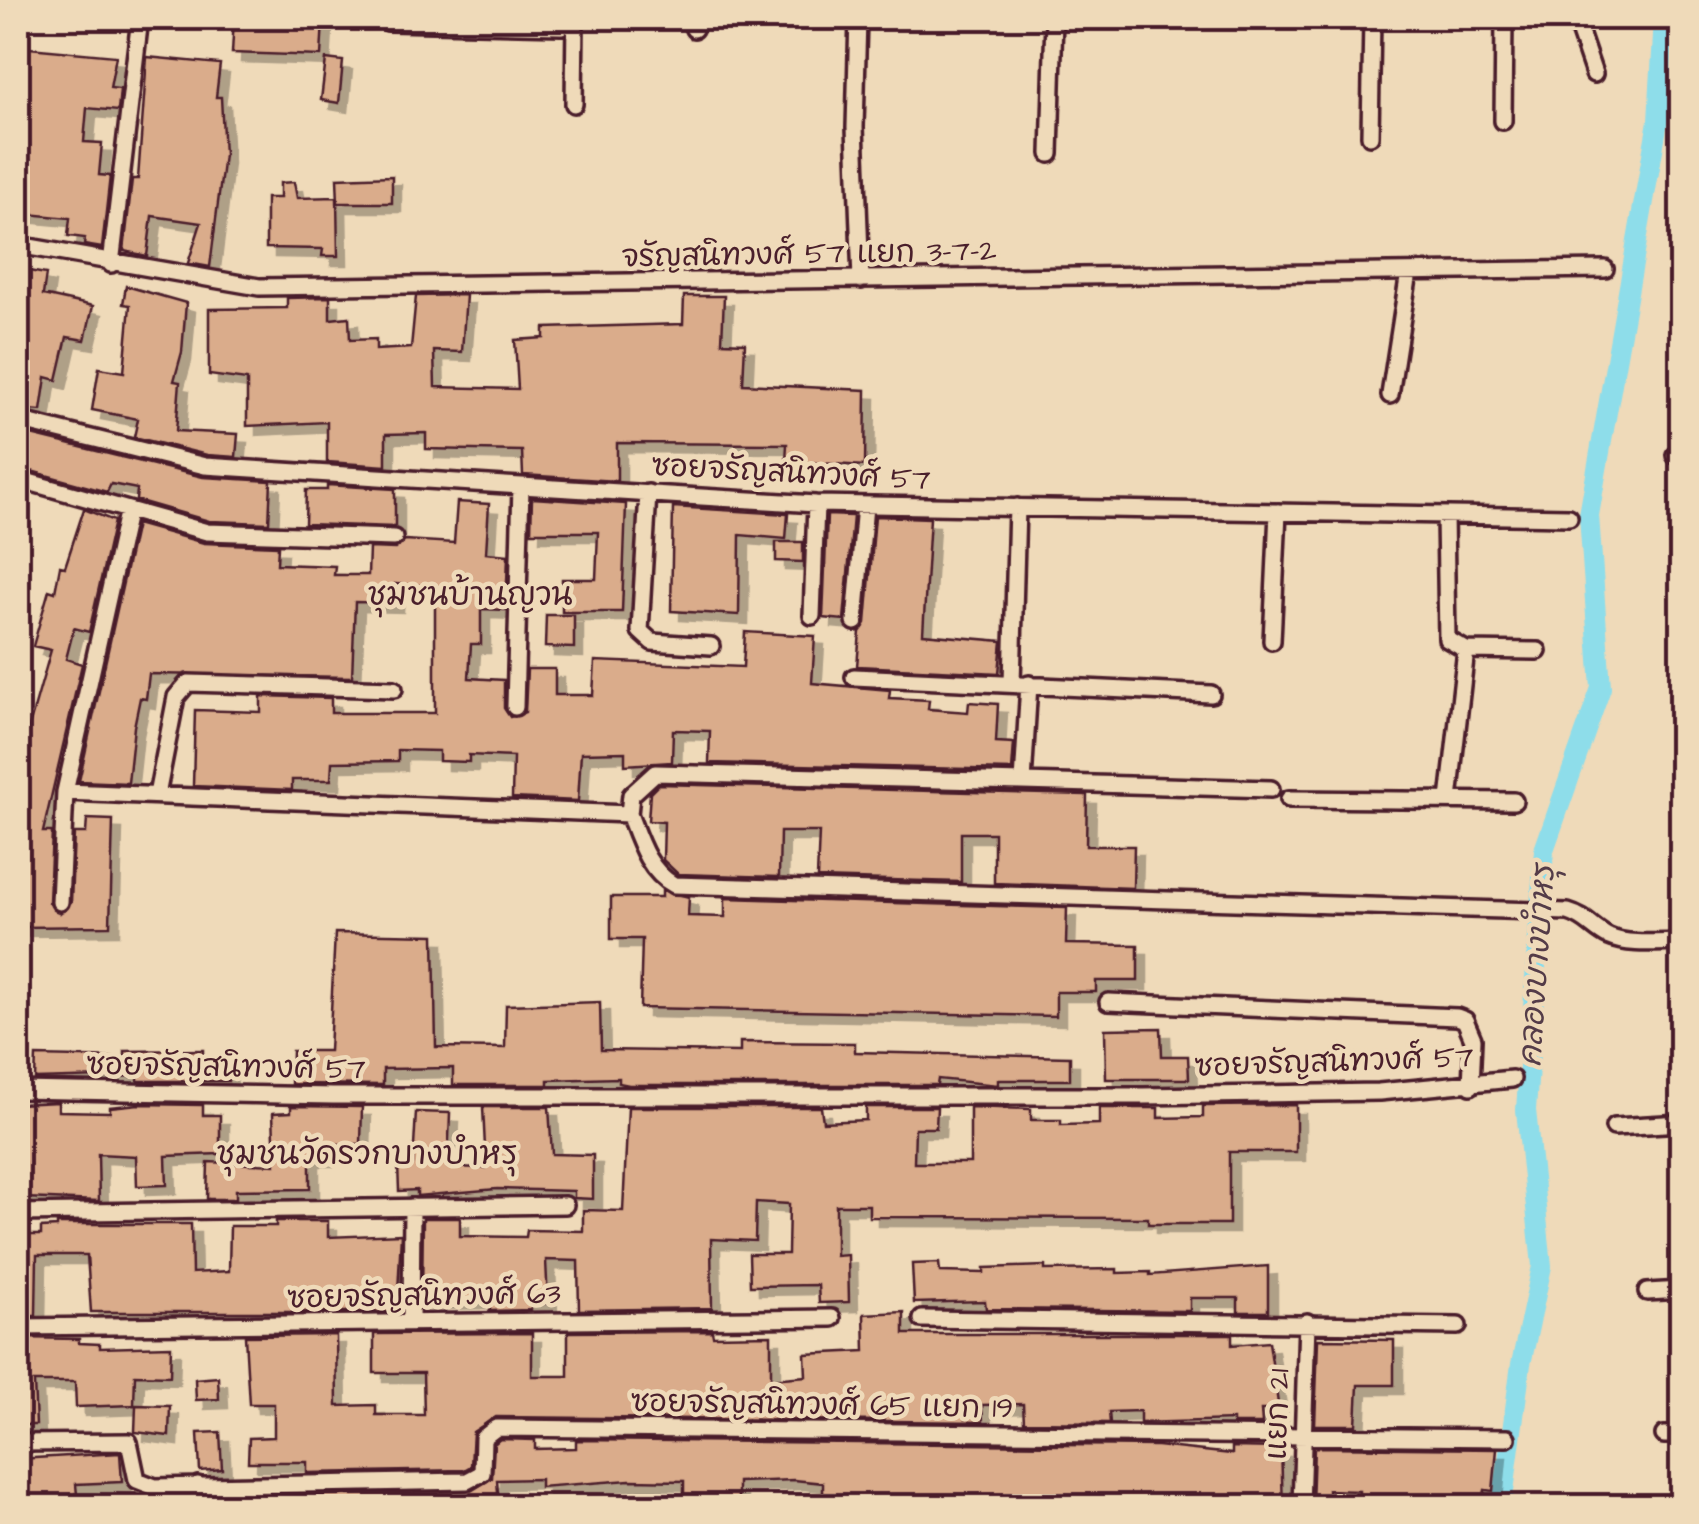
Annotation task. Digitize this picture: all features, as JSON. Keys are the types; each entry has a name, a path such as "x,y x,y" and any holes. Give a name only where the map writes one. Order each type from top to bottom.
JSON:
{"street":[{"path":"111,264 140,18"},
{"path":"858,18 861,280"},
{"path":"1050,154 1054,18"},
{"path":"1370,136 1372,18"},
{"path":"1503,120 1504,18"},
{"path":"1576,18 1594,74"},
{"path":"388,22 561,26 574,19 574,104"},
{"name":"จรัญสนิทวงศ์ 57 แยก 3-7-2","path":"18,245 259,287 1605,269"},
{"path":"1390,395 1409,272"},
{"name":"ซอยจรัญสนิทวงศ์ 57","path":"18,420 205,466 521,486 816,504 1569,517"},
{"path":"18,478 127,513 207,532 394,538"},
{"path":"516,708 521,486"},
{"path":"648,493 640,631 652,642 711,646"},
{"path":"812,616 816,504"},
{"path":"856,622 865,505"},
{"path":"1016,508 1023,782"},
{"path":"1272,641 1278,512"},
{"path":"60,902 65,792 127,513"},
{"path":"1444,515 1449,644 1466,650 1538,651"},
{"path":"1449,800 1466,650"},
{"path":"854,677 1211,694"},
{"path":"157,796 176,698 188,682 394,689"},
{"path":"1272,789 655,773 631,794 631,817 660,878 674,885 1558,913 1584,917 1605,936 1618,940 1682,942"},
{"path":"65,792 631,817"},
{"path":"1288,799 1514,801"},
{"path":"1108,1002 1456,1017 1471,1028 1471,1086"},
{"name":"ซอยจรัญสนิทวงศ์ 57","path":"18,1090 333,1096 1143,1096 1379,1092 1512,1079"},
{"path":"1614,1126 1682,1123"},
{"path":"411,1322 412,1206"},
{"path":"18,1213 565,1206"},
{"path":"1647,1292 1682,1290"},
{"name":"ซอยจรัญสนิทวงศ์ 63","path":"18,1327 832,1318"},
{"path":"922,1319 1458,1326"},
{"name":"แยก 21","path":"1301,1506 1306,1322"},
{"name":"ซอยจรัญสนิทวงศ์ 65 แยก 19","path":"198,1485 467,1480 482,1473 483,1438 496,1428 1506,1438"},
{"path":"1664,1436 1682,1435"},
{"path":"18,1442 129,1442 134,1448 137,1480 145,1485 198,1485 200,1506"}],"building":[{"path":"234,18 323,20 321,56 232,53"},
{"path":"18,47 116,56 110,88 120,89 118,111 87,108 84,142 102,143 99,175 110,176 102,248 84,245 85,238 68,236 70,218 18,213"},
{"path":"147,57 220,64 216,97 221,97 224,155 210,267 188,263 201,223 152,216 147,256 124,251 132,179 138,179"},
{"path":"326,59 343,61 339,103 321,100"},
{"path":"392,176 392,203 338,203 337,178"},
{"path":"294,182 297,198 337,197 338,256 322,256 323,249 266,248 266,198 280,198 280,183"},
{"path":"23,270 46,274 43,295 93,306 85,340 67,337 57,380 46,377 41,411 18,409 18,280"},
{"path":"126,286 186,303 182,352 174,381 180,382 176,431 238,434 236,457 207,455 134,437 138,419 92,410 99,368 124,372 130,305 123,304"},
{"path":"466,295 462,352 434,351 435,387 518,389 515,340 544,338 544,328 683,324 684,296 724,296 722,342 745,343 743,384 866,390 865,466 786,461 787,444 617,443 617,481 523,475 522,451 426,449 426,433 386,434 386,466 327,462 327,422 247,426 247,380 209,375 209,309 287,308 287,298 330,297 330,319 349,317 350,340 376,339 376,350 411,348 416,296"},
{"path":"27,434 203,477 271,481 269,523 209,521 136,500 137,489 111,484 107,492 31,471 18,466"},
{"path":"327,485 395,489 395,527 305,524 306,490 327,490"},
{"path":"532,498 626,504 622,612 562,612 562,579 596,579 598,532 531,532"},
{"path":"457,502 489,504 486,553 508,555 506,610 481,609 481,644 471,644 469,678 504,680 504,708 510,717 525,712 527,669 555,669 555,695 593,695 595,661 743,667 745,632 815,636 812,683 890,690 889,698 929,700 928,709 968,712 969,702 998,704 996,742 1014,743 1012,770 709,763 710,731 673,730 672,762 625,765 625,752 581,753 578,801 512,798 513,757 469,755 469,762 439,761 439,751 398,750 398,761 332,762 331,780 292,780 292,790 193,786 195,710 261,712 261,696 331,698 331,713 435,713 435,586 395,584 394,603 355,602 352,677 149,674 146,699 140,698 134,727 128,783 79,781 136,524 204,543 278,546 277,564 335,566 334,575 368,575 369,548 395,549 405,540 454,543"},
{"path":"673,507 788,514 786,539 740,535 739,615 671,611"},
{"path":"84,509 114,521 89,632 74,628 66,659 82,664 43,832 52,832 49,902 60,913 71,902 74,833 86,833 87,819 113,820 110,926 18,927 18,765 51,650 33,646 49,590 55,592 60,566 65,567"},
{"path":"827,515 853,516 844,620 823,618"},
{"path":"875,516 930,518 923,634 1002,641 999,673 857,666 860,632 866,623"},
{"path":"776,542 803,542 803,562 776,561"},
{"path":"546,615 574,615 574,648 545,647"},
{"path":"659,784 1087,795 1086,846 1134,846 1133,888 994,883 994,833 961,833 961,882 817,878 819,832 780,832 779,877 678,874 663,860 664,822 648,821 650,793"},
{"path":"662,890 689,897 688,916 725,917 725,898 1067,908 1066,944 1138,945 1138,981 1096,981 1096,992 1056,992 1056,1016 640,1008 642,939 611,939 611,897 662,897"},
{"path":"335,933 434,935 436,1047 505,1048 506,1005 600,1002 601,1050 740,1052 740,1042 855,1043 855,1052 1070,1057 1070,1080 998,1080 998,1085 938,1079 937,1085 629,1085 619,1083 619,1078 548,1080 548,1085 453,1085 453,1068 383,1069 383,1085 291,1084 292,1051 329,1051"},
{"path":"1161,1028 1162,1056 1188,1056 1189,1079 1106,1079 1105,1029"},
{"path":"203,1050 203,1060 227,1059 228,1081 138,1081 138,1076 35,1079 36,1056 125,1058 125,1051"},
{"path":"58,1102 58,1111 110,1112 110,1107 139,1104 203,1105 203,1115 220,1115 220,1154 166,1156 167,1185 137,1186 136,1156 98,1154 99,1201 24,1198 24,1162 18,1163 18,1104"},
{"path":"1296,1105 1296,1152 1229,1152 1229,1224 1148,1224 1148,1218 869,1217 869,1205 836,1205 836,1256 848,1255 849,1302 819,1303 818,1285 750,1286 749,1254 788,1254 789,1204 756,1202 755,1241 711,1239 712,1308 579,1310 578,1261 546,1260 548,1303 531,1304 531,1310 490,1311 490,1299 422,1300 423,1218 460,1218 460,1236 526,1237 527,1230 583,1231 583,1210 623,1211 628,1107 821,1107 823,1122 866,1120 866,1107 937,1107 936,1128 915,1128 914,1163 970,1163 970,1107 1031,1109 1031,1120 1061,1120 1061,1125 1099,1124 1099,1108 1158,1108 1158,1118 1203,1117 1203,1106"},
{"path":"291,1106 362,1107 361,1144 324,1144 324,1157 310,1157 310,1189 236,1190 236,1199 207,1199 208,1162 275,1165 273,1113 291,1112"},
{"path":"483,1107 549,1107 552,1154 593,1155 593,1199 574,1198 574,1191 497,1189 417,1196 417,1190 399,1191 398,1164 413,1164 416,1112 450,1113 448,1167 486,1168"},
{"path":"276,1221 328,1221 328,1237 401,1234 397,1312 91,1312 87,1255 37,1255 36,1316 18,1316 18,1235 41,1235 41,1228 57,1224 191,1224 192,1273 229,1271 230,1226 276,1226"},
{"path":"939,1263 940,1272 984,1273 984,1268 1045,1266 1045,1270 1117,1269 1117,1273 1150,1275 1268,1266 1268,1312 1238,1312 1238,1298 1190,1298 1190,1311 986,1309 985,1301 914,1303 912,1264"},
{"path":"904,1312 904,1334 1232,1334 1232,1345 1269,1342 1279,1410 1261,1410 1262,1424 1233,1424 1233,1420 1140,1423 1140,1411 1109,1412 1110,1423 1024,1422 1023,1404 982,1405 983,1422 496,1417 473,1432 471,1466 464,1470 307,1473 307,1462 248,1462 249,1438 274,1437 274,1404 249,1404 245,1336 336,1335 337,1406 376,1405 376,1415 424,1415 423,1373 374,1373 374,1334 532,1333 532,1376 568,1376 568,1332 712,1331 713,1336 771,1335 771,1379 806,1376 805,1354 865,1351 864,1314"},
{"path":"18,1338 79,1339 79,1343 100,1344 100,1348 171,1346 170,1376 135,1375 134,1405 76,1407 75,1382 34,1382 36,1425 18,1425"},
{"path":"1318,1339 1394,1340 1394,1385 1358,1385 1356,1425 1315,1425"},
{"path":"218,1377 219,1399 196,1400 195,1379"},
{"path":"136,1405 170,1406 169,1436 135,1432"},
{"path":"220,1432 222,1469 200,1471 198,1433"},
{"path":"500,1439 535,1440 535,1449 576,1448 576,1440 1157,1446 1232,1454 1232,1447 1281,1448 1283,1506 823,1506 823,1483 794,1480 738,1482 738,1506 684,1506 684,1481 630,1480 540,1487 540,1479 497,1480 499,1506 309,1506 309,1495 471,1491 492,1478 494,1444"},
{"path":"1314,1447 1497,1449 1493,1491 1485,1490 1482,1506 1359,1506 1359,1491 1328,1490 1329,1506 1312,1506"},
{"path":"120,1453 122,1482 76,1484 78,1506 18,1506 18,1459"}],"waterway":[{"name":"คลองบางบำหรุ","path":"1502,1506 1521,1364 1542,1266 1526,1110 1544,850 1601,688 1589,515 1658,121 1664,18"}],"district":[{"name":"ชุมชนบ้านญวน","path":"470,594"},
{"name":"ชุมชนวัดรวกบางบำหรุ","path":"367,1153"}]}
